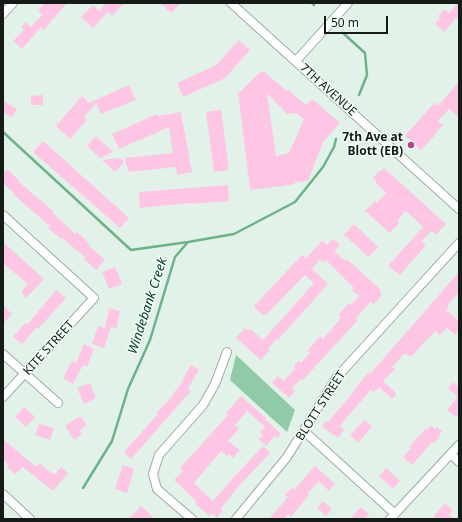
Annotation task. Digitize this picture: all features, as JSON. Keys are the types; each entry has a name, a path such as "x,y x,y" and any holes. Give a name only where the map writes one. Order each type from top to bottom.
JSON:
{"street":[{"path":"3,14 13,3"},
{"name":"7TH AVENUE","path":"232,3 459,209"},
{"path":"296,61 348,3"},
{"name":"KITE STREET","path":"3,215 94,298 3,397"},
{"name":"BLOTT STREET","path":"236,519 287,457 337,377 459,243"},
{"path":"192,519 157,489 153,474 159,456 203,405 215,384 227,352"},
{"path":"3,354 58,403"},
{"path":"304,431 393,516 459,445"},
{"path":"451,454 459,462"},
{"path":"3,494 30,519"}],"green space":[{"path":"236,355 295,410 287,432 230,380"}],"building":[{"path":"44,3 67,3 44,30 41,27 22,49 13,41 24,30 21,27 26,22 31,27 42,15 38,11"},
{"path":"106,3 124,3 112,16 108,12 93,28 81,17 93,5 99,11"},
{"path":"160,3 181,3 171,13"},
{"path":"458,3 459,15 444,32 435,24 440,18 438,16 445,9 449,13"},
{"path":"239,40 250,50 225,78 183,97 177,83 216,65"},
{"path":"263,71 306,105 312,99 340,123 323,142 308,181 250,190 238,93","holes":["267,93 287,114 296,113 304,119 289,153 276,156"]},
{"path":"459,82 459,118 449,109 438,121 443,125 421,150 405,136 435,102 438,106"},
{"path":"129,85 136,100 101,114 96,103 84,117 87,120 70,139 56,126 82,96 89,103"},
{"path":"43,95 43,105 31,105 31,96"},
{"path":"3,101 17,109 12,117 3,112"},
{"path":"221,110 229,170 214,172 206,112"},
{"path":"181,112 192,172 177,175 176,167 129,172 125,158 173,153 169,127 119,149 112,134 157,114 158,116"},
{"path":"96,136 113,152 100,158 87,146"},
{"path":"43,141 129,218 120,228 33,152"},
{"path":"120,158 124,162 115,172 102,160"},
{"path":"384,168 446,224 436,235 431,231 422,241 426,245 400,275 388,266 423,227 406,211 397,221 399,223 390,233 365,211 375,201 377,203 386,193 373,178 380,170 381,171"},
{"path":"7,169 19,180 18,181 54,212 53,213 75,234 77,232 89,243 88,245 105,260 96,270 84,259 85,257 48,228 50,226 14,195 15,194 3,183 3,174"},
{"path":"228,185 229,201 140,208 139,192"},
{"path":"354,224 378,247 369,257 344,235"},
{"path":"333,239 340,245 334,251 345,261 346,259 348,260 381,290 380,293 382,295 374,304 370,302 356,318 358,320 303,380 301,379 292,388 295,391 289,398 272,383 278,376 283,381 285,380 295,368 294,366 298,361 301,363 310,353 307,351 320,336 323,339 341,318 338,315 349,303 351,305 359,296 352,290 354,288 326,260 324,263 320,259 312,269 328,284 278,340 277,338 268,349 270,350 261,360 236,338 245,328 247,330 250,329 263,340 314,283 305,275 264,316 254,307 255,305 301,256 303,255 306,258 321,242 323,241 327,245"},
{"path":"3,242 44,279 26,298 21,292 28,284 3,263"},
{"path":"115,267 122,284 109,289 102,272"},
{"path":"459,272 459,292 448,305 449,306 446,310 459,321 459,330 455,335 447,328 440,335 435,331 411,357 405,353 392,367 395,369 383,381 397,394 392,399 379,387 374,392 371,390 340,426 344,430 338,438 322,426 326,421 328,422 368,373 370,374"},
{"path":"56,290 66,298 39,328 37,327 22,344 13,337 25,323 27,325"},
{"path":"3,305 12,314 3,324"},
{"path":"109,308 120,311 117,328 111,327 104,348 92,344 98,326 105,328"},
{"path":"84,344 94,349 87,367 83,365 73,384 63,378 72,361 76,363"},
{"path":"191,365 199,370 188,388 191,391 131,459 124,452 158,414 156,413 167,402 184,379 183,378"},
{"path":"453,382 459,387 459,413 456,417 447,410 458,397 448,388"},
{"path":"90,383 96,398 84,404 77,388"},
{"path":"241,396 266,418 265,419 281,434 277,438 275,436 266,446 259,439 263,435 260,432 265,427 247,411 235,425 239,429 228,441 240,450 233,458 229,454 227,456 221,451 194,483 213,501 263,446 270,453 221,508 223,510 217,518 212,513 210,516 195,504 197,502 174,480 183,471 180,468 228,415 226,413"},
{"path":"24,407 35,417 26,427 15,417"},
{"path":"80,416 87,425 80,430 82,434 74,440 65,426"},
{"path":"364,420 372,426 358,443 350,435"},
{"path":"39,424 54,428 50,440 35,435"},
{"path":"431,425 435,429 437,427 442,431 439,435 440,436 434,443 432,442 412,465 403,457 411,448 409,447 425,429 427,430"},
{"path":"3,439 36,467 39,463 54,475 61,467 68,473 53,491 23,467 15,474 7,467 8,465 3,460"},
{"path":"123,465 134,469 127,493 115,489"},
{"path":"315,466 335,484 329,491 319,481 308,493 309,495 291,517 288,514 284,519 269,519 288,497 285,495 292,488 294,490"},
{"path":"386,468 400,481 393,489 379,476"},
{"path":"323,501 332,509 326,516 317,508"},
{"path":"445,503 453,510 449,515 454,519 437,519 434,516"},
{"path":"141,506 150,514 154,519 129,519"},
{"path":"361,507 369,514 365,519 350,519"}],"waterway":[{"name":"Windebank Creek","path":"343,33 365,53 367,75 359,95"},
{"path":"3,132 131,250 188,242"},
{"name":"Windebank Creek","path":"83,488 112,441 128,389 150,340 175,257 188,242 234,234 295,202 323,167 334,147 336,139"}],"place":[{"name":"7th Ave at Blott (EB)","path":"411,145"}]}
